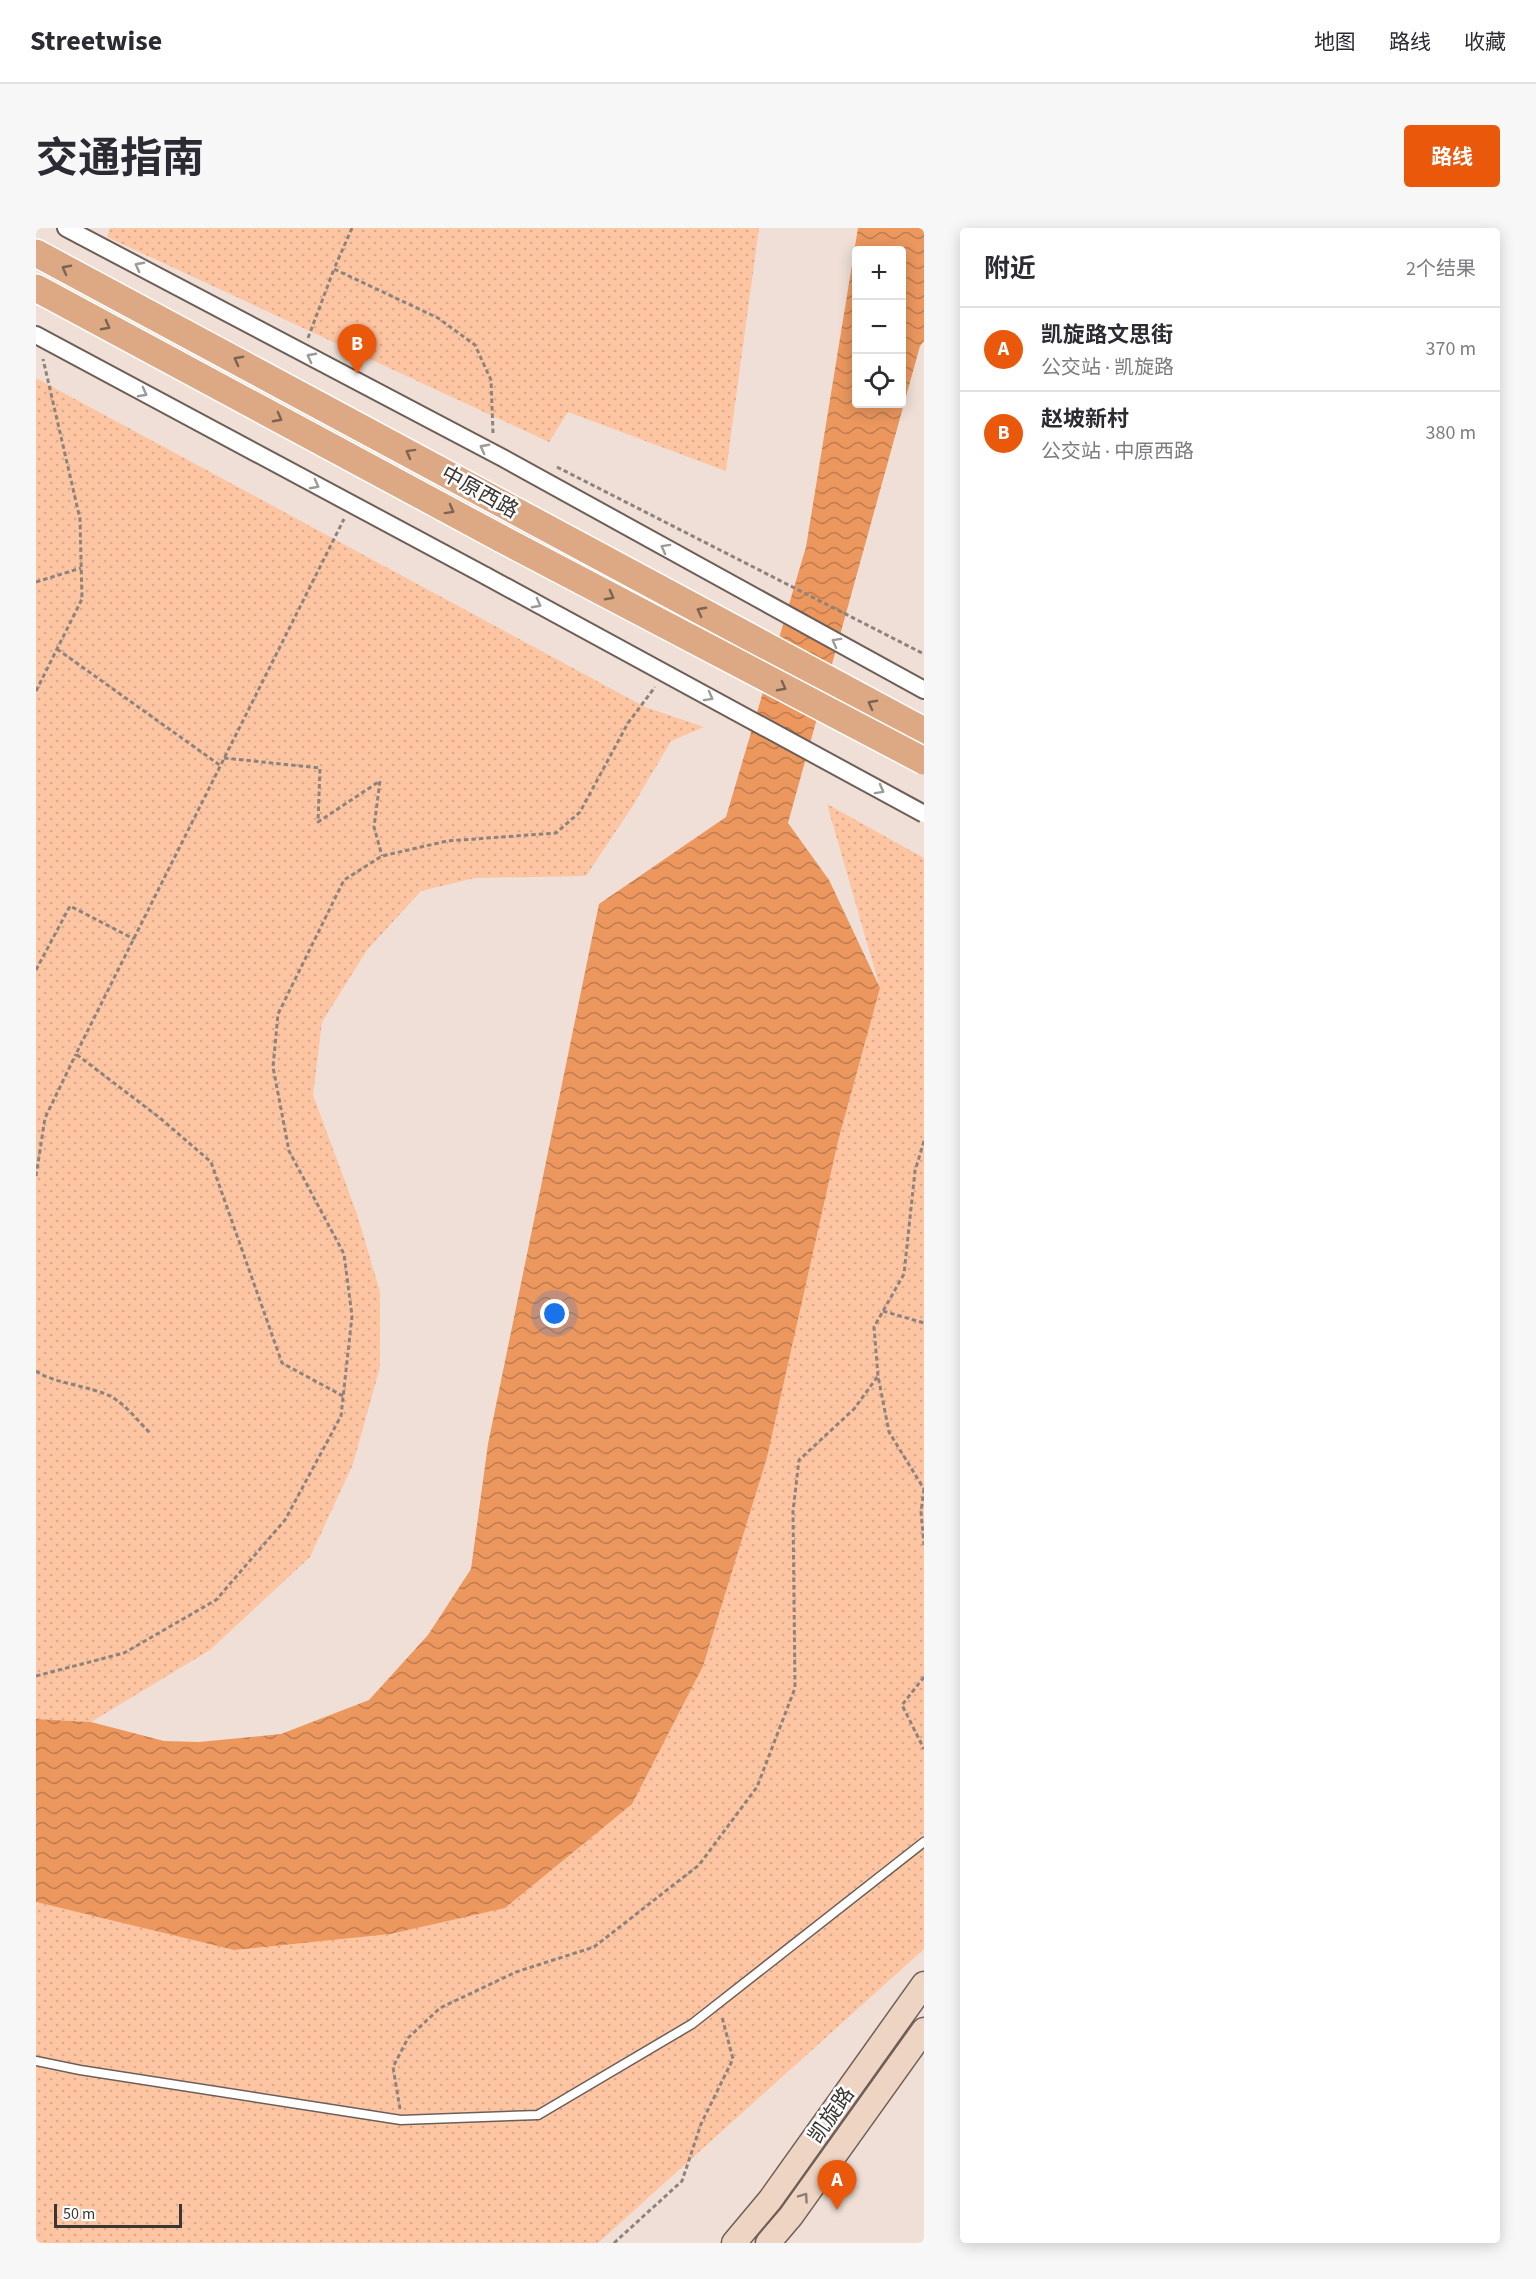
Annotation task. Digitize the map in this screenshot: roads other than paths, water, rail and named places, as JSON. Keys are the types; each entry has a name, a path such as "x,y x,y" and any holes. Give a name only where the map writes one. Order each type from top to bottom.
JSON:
{"main road":[{"name":"中原西路","path":"36,253 924,731"},
{"name":"中原西路","path":"36,288 502,539 924,761"},
{"name":"凯旋路","path":"734,2243 770,2200 924,1984"},
{"name":"凯旋路","path":"768,2243 791,2216 924,2030"}],"street":[{"path":"66,228 535,476 924,690"},
{"path":"37,336 924,814"}],"lane":[{"path":"36,2061 80,2070 401,2120 538,2115 692,2024 924,1842"}],"water":[{"path":"858,228 924,228 924,341 920,346 906,397 906,246 855,246"},
{"path":"852,265 852,408 903,408 788,823 829,880 880,988 838,1141 767,1457 703,1666 632,1804 505,1908 390,1934 234,1950 36,1902 36,1719 91,1722 164,1741 199,1742 281,1734 369,1700 428,1635 471,1569 488,1444 599,904 726,817 806,547"}],"place":[{"name":"赵坡新村","path":"357,374"},
{"name":"凯旋路文思街","path":"837,2210"}]}
